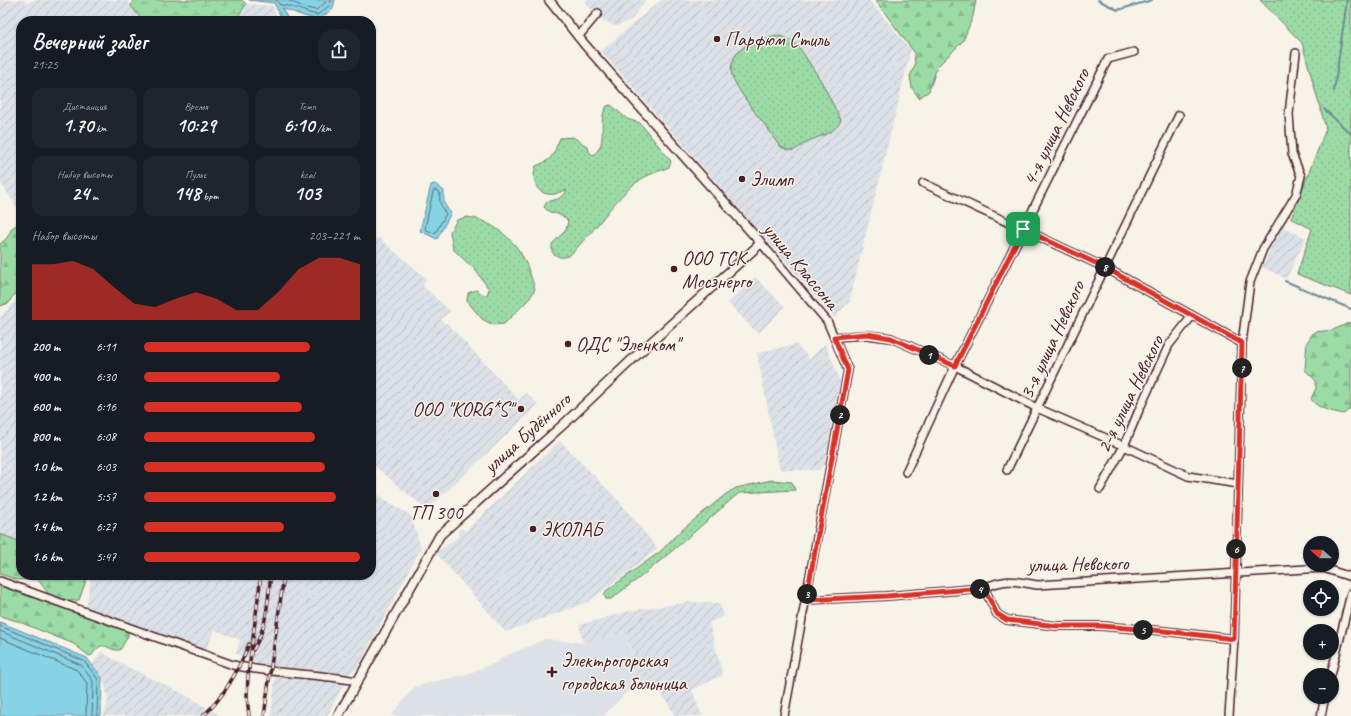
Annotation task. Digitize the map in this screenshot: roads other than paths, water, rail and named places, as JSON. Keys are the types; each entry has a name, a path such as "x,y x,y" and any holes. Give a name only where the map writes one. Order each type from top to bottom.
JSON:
{"street":[{"name":"улица Классона","path":"549,0 578,37 761,243 827,321 848,370 784,716"},
{"path":"578,37 598,13"},
{"name":"4-я улица Невского","path":"906,472 955,366 1108,59 1134,52"},
{"path":"1229,716 1234,639 1242,343 1250,282 1263,249 1296,195 1301,176 1292,154 1288,114 1296,53"},
{"name":"3-я улица Невского","path":"1007,470 1104,267 1179,115"},
{"path":"923,183 1104,267 1242,343"},
{"name":"улица Будённого","path":"338,716 440,535 761,243"},
{"name":"2-я улица Невского","path":"1100,489 1124,446 1169,345 1192,316"},
{"path":"834,337 867,334 891,338 955,366 1037,408 1188,476 1238,484"},
{"name":"улица Невского","path":"806,600 887,596 984,588 997,583 1012,580 1037,585 1323,568 1351,577"},
{"path":"0,581 233,665 252,669 338,677 357,681"},
{"path":"984,588 997,614 1007,620 1057,626 1101,626 1164,631 1234,639"},
{"path":"1333,668 1351,593"},
{"path":"1321,716 1324,704"}],"water":[{"path":"249,0 335,0 333,8 324,16 304,16 282,8 286,16 280,16 274,3"},
{"path":"435,184 444,191 444,203 451,213 437,239 420,231 431,185"},
{"path":"0,622 87,658 102,678 101,715 0,716"}],"waterway":[{"path":"1098,0 1118,10 1152,0"},
{"path":"1334,91 1347,0"},
{"path":"1324,109 1351,134"},
{"path":"1285,281 1351,309"}],"railway":[{"path":"249,716 247,696 248,676 260,580"},
{"path":"253,650 262,632 268,604 270,580"},
{"path":"264,716 283,580"},
{"path":"203,716 218,700 230,682 241,663 249,644"}],"place":[{"name":"Парфюм Стиль","path":"717,39"},
{"name":"Элимп","path":"742,179"},
{"name":"ООО ТСК Мосэнерго","path":"674,269"},
{"name":"ОДС \"Эленком\"","path":"568,344"},
{"name":"ООО \"KORG*S\"","path":"521,409"},
{"name":"ТП 300","path":"436,494"},
{"name":"ЭКОЛАБ","path":"533,529"},
{"name":"Электрогорская городская больница","path":"552,672"}]}
